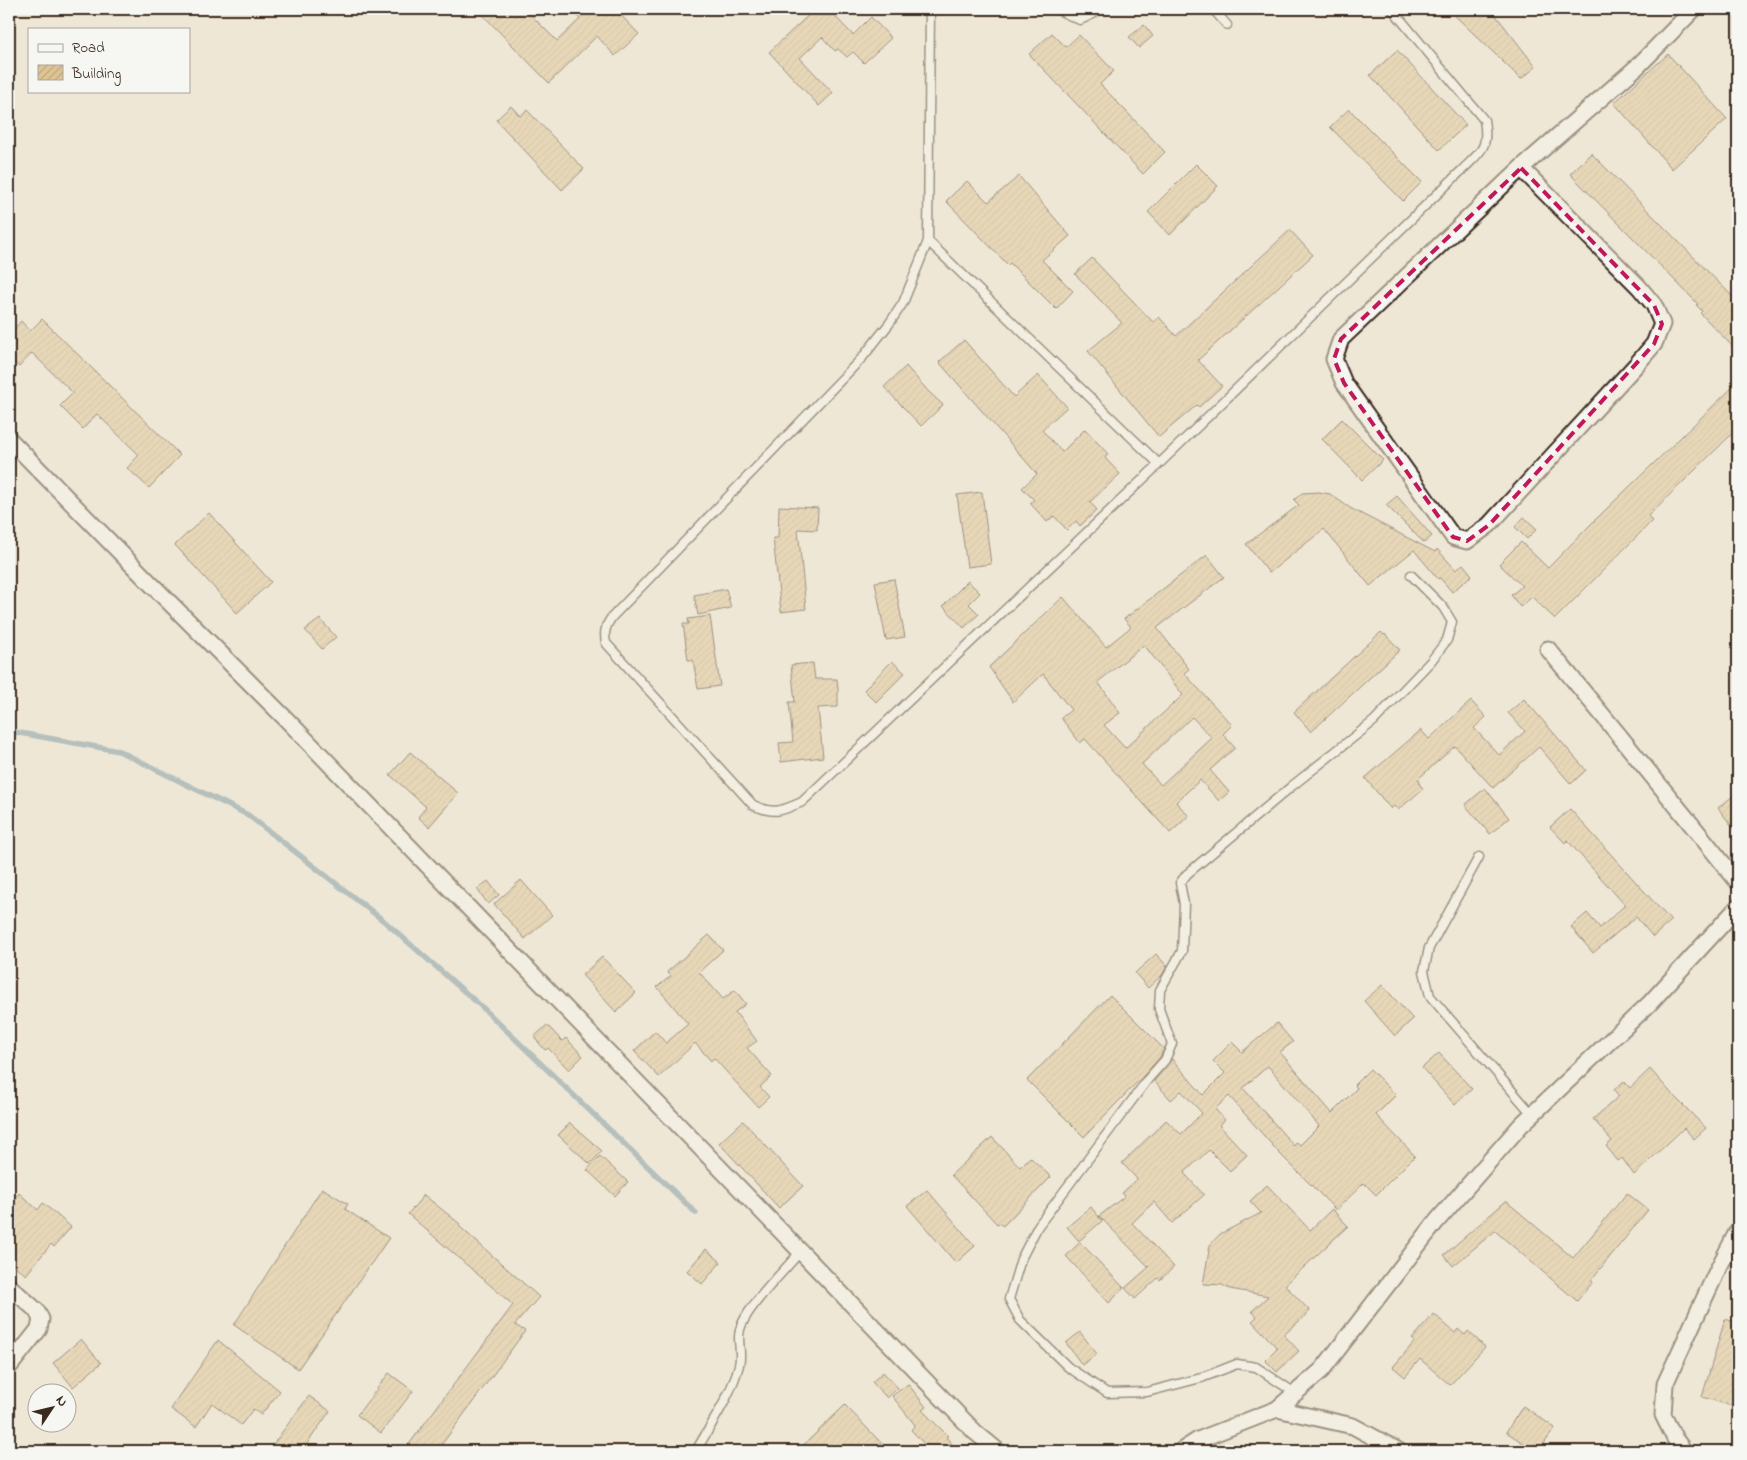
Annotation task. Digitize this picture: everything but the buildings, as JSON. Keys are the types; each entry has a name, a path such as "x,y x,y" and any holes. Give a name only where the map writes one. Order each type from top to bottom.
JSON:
{"street":[{"path":"1521,168 1639,287 1654,305 1662,324 1654,344 1636,365 1489,525 1467,541 1453,537 1344,383 1334,359 1341,339 1521,168 1638,66 1694,9"},
{"path":"9,438 287,720 975,1432 998,1451"},
{"path":"1548,649 1632,749 1738,882"},
{"path":"1181,1451 1198,1440 1277,1409 1322,1370 1436,1222 1532,1114 1648,1004 1738,908"},
{"path":"1684,1451 1675,1439 1664,1414 1665,1384 1717,1270 1738,1230"},
{"path":"9,1286 36,1310 42,1319 39,1329 9,1367"},
{"path":"1277,1409 1353,1426 1399,1451"},
{"path":"975,1432 982,1451"}],"lane":[{"path":"930,9 928,242 903,303 867,351 612,617 607,624 604,634 606,643 753,805 768,812 784,810 802,802 1159,464 1454,178 1485,144 1484,120 1392,9"},
{"path":"1056,9 1080,20 1099,9"},
{"path":"1213,9 1227,25"},
{"path":"928,242 1159,464"},
{"path":"1296,1393 1256,1368 1237,1364 1201,1378 1147,1392 1107,1393 1068,1366 1020,1320 1009,1298 1021,1259 1038,1226 1148,1079 1165,1060 1172,1044 1159,1009 1160,990 1182,951 1184,904 1180,883 1187,874 1292,786 1374,721 1431,661 1447,640 1452,622 1444,607 1411,574"},
{"path":"1479,857 1428,948 1424,971 1430,996 1532,1114"},
{"path":"696,1451 731,1388 740,1364 741,1353 738,1337 741,1324 757,1302 800,1252"}],"highlighted area":[{"path":"1521,168 1654,305 1662,324 1654,344 1489,525 1467,541 1453,537 1344,383 1334,359 1341,339"}],"waterway":[{"path":"9,731 119,751 248,815 384,921 482,1007 696,1213"}]}
